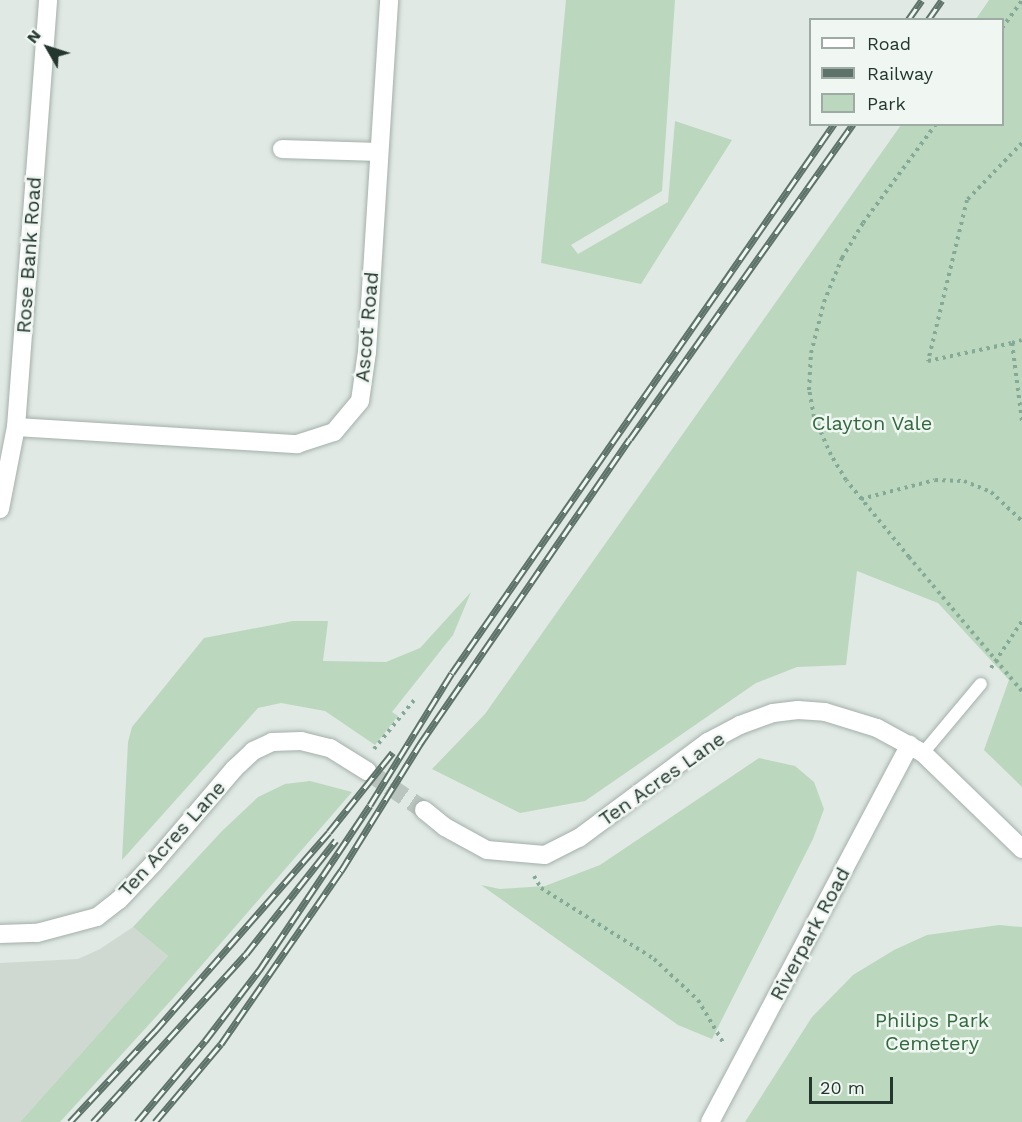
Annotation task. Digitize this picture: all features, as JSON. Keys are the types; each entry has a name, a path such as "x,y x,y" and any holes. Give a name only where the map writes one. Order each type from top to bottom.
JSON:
{"street":[{"name":"Rose Bank Road","path":"0,509 16,427 48,0"},
{"name":"Ascot Road","path":"16,427 297,444 334,432 360,400 367,352 389,0"},
{"path":"282,149 379,152"},
{"name":"Ten Acres Lane","path":"424,810 445,826 487,850 523,855 545,855 579,838 708,742 773,713 825,712 877,728 917,749 1022,849"},
{"name":"Ten Acres Lane","path":"0,934 37,933 97,917 119,900 153,864 234,769 254,751 272,742 301,741 330,748 364,769"},
{"name":"Riverpark Road","path":"710,1122 917,749"}],"lane":[{"path":"917,749 981,684"}],"path":[{"path":"1004,25 1022,0"},
{"path":"935,126 863,223 842,258 815,329 809,390 814,417 831,454 861,499 1022,692"},
{"path":"1021,142 967,200 928,362 1022,340"},
{"path":"1012,343 1022,421"},
{"path":"861,499 935,480 964,480 991,492 1022,521"},
{"path":"981,684 1022,621"},
{"path":"364,769 415,699"},
{"path":"523,855 540,888 654,959 698,1000 738,1069"}],"shaded area":[{"path":"133,927 168,956 20,1122 0,1122 0,963 78,959 100,949"}],"green space":[{"path":"566,0 675,0 662,191 571,245 578,254 668,202 675,121 732,140 641,284 541,263"},
{"name":"Clayton Vale","path":"989,0 1022,0 1022,787 984,750 1009,680 938,603 857,571 846,665 797,667 756,683 585,801 520,813 432,769 485,714 900,126 1004,126 1004,18 977,18"},
{"path":"471,592 453,635 392,712 398,716 375,745 325,711 281,703 258,708 122,860 128,742 132,727 204,638 293,621 328,621 323,661 386,662 420,648"},
{"path":"759,758 795,766 814,782 824,809 813,839 712,1039 678,1025 481,885 500,889 545,886 600,865"},
{"path":"310,781 352,792 175,996 60,1122 20,1122 168,956 133,927 222,831 258,797 285,784"},
{"name":"Philips Park Cemetery","path":"999,925 1022,927 1022,1122 745,1122 812,1017 853,975 894,950 927,935"}],"tunnel":[{"path":"367,771 424,810"}],"railway":[{"path":"909,18 922,0"},
{"path":"929,18 942,0"},
{"path":"137,1122 205,1041 260,969 370,805 452,673 833,126"},
{"path":"155,1122 221,1044 341,871 420,744 630,439 852,126"},
{"path":"70,1122 155,1031 329,832 393,752"},
{"path":"93,1122 246,954 336,840"}]}
